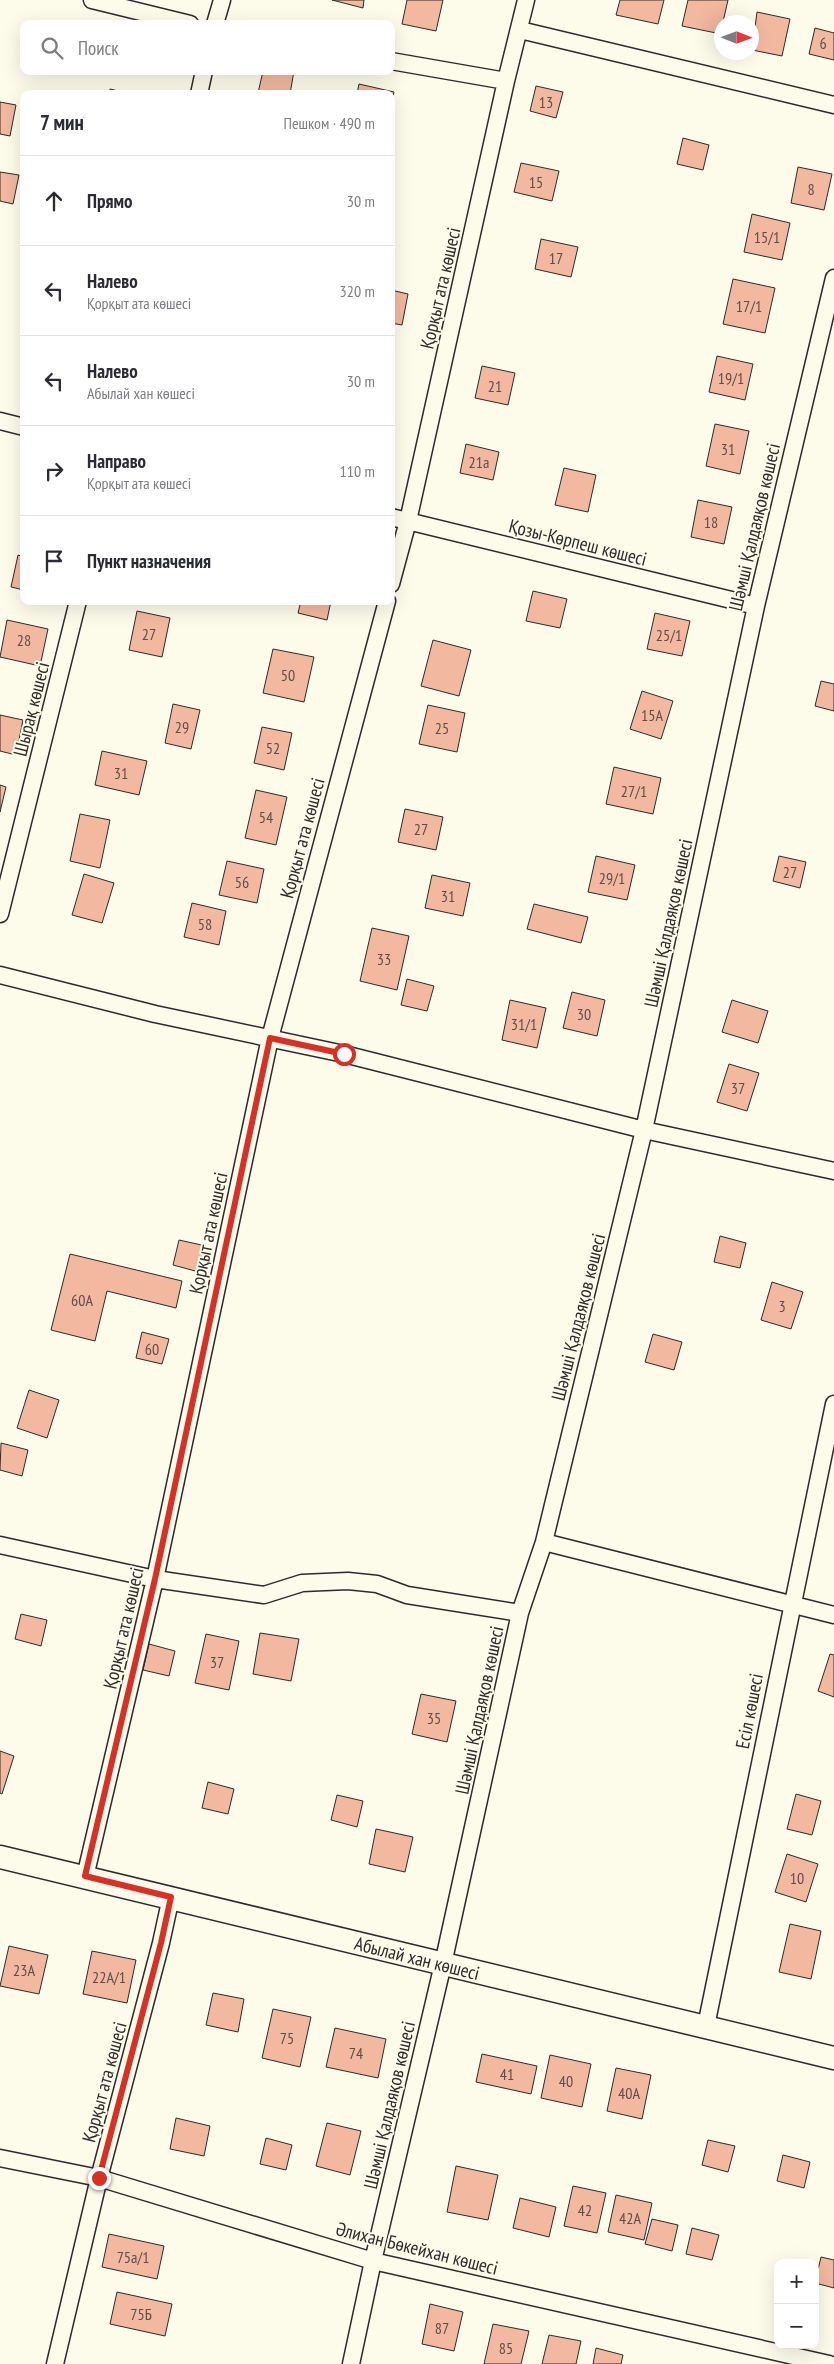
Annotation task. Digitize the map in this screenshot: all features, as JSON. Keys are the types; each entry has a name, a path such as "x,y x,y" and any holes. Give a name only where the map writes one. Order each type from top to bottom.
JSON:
{"street":[{"path":"92,0 174,20"},
{"path":"216,20 222,0"},
{"name":"Қорқыт ата көшесі","path":"395,569 408,521 506,81 526,0"},
{"path":"520,30 834,105"},
{"path":"395,62 506,81"},
{"path":"200,90 203,75"},
{"name":"Шәмші Қалдаяқов көшесі","path":"351,2364 373,2261 443,1964 520,1614 544,1542 644,1130 756,606 834,278"},
{"path":"0,421 20,426"},
{"name":"Қозы-Көрпеш көшесі","path":"395,518 756,606"},
{"name":"Шырақ көшесі","path":"0,914 77,605"},
{"name":"Қорқыт ата көшесі","path":"85,1876 155,1579 270,1038 386,605"},
{"path":"0,975 155,1014 344,1054 644,1130 834,1171"},
{"name":"Есіл көшесі","path":"706,2026 791,1605 834,1404"},
{"path":"544,1542 834,1615"},
{"path":"0,1545 155,1579 264,1595 302,1583 348,1581 377,1584 407,1595 520,1614"},
{"name":"Абылай хан көшесі","path":"0,1857 834,2058"},
{"name":"Қорқыт ата көшесі","path":"55,2364 99,2178 161,1943 171,1897"},
{"name":"Әлихан Бөкейхан көшесі","path":"0,2158 99,2178 373,2261 829,2364"}],"building":[{"path":"332,0 364,0 363,8"},
{"path":"407,0 443,0 436,31 402,24"},
{"path":"620,0 664,0 658,24 616,15"},
{"path":"688,0 728,0 725,15 714,15 714,33 682,26"},
{"path":"757,12 790,19 782,56 759,51 759,15 757,15"},
{"path":"815,28 834,33 834,60 809,54"},
{"path":"262,75 293,75 291,90 259,90"},
{"path":"359,84 385,90 358,90"},
{"path":"536,86 563,92 556,118 530,111"},
{"path":"0,102 16,105 10,136 0,134"},
{"path":"683,138 709,145 703,170 677,164"},
{"path":"521,163 559,171 552,201 514,192"},
{"path":"798,167 832,174 824,210 791,203"},
{"path":"0,172 19,175 13,204 0,201"},
{"path":"752,214 790,223 782,260 744,252"},
{"path":"541,239 578,247 571,277 535,269"},
{"path":"733,279 775,288 765,333 723,324"},
{"path":"395,291 408,294 402,325 395,324"},
{"path":"717,356 753,364 745,400 709,392"},
{"path":"482,366 515,373 508,405 475,398"},
{"path":"715,424 749,431 740,474 706,466"},
{"path":"466,444 499,452 493,480 460,473"},
{"path":"564,468 596,475 588,512 555,505"},
{"path":"698,500 732,507 724,544 691,537"},
{"path":"18,555 20,556 20,589 11,587"},
{"path":"533,591 567,599 560,628 526,621"},
{"path":"300,605 330,605 327,620 298,613"},
{"path":"137,611 170,618 162,657 129,650"},
{"path":"655,613 690,621 682,656 647,649"},
{"path":"7,620 48,629 40,666 0,657"},
{"path":"433,640 471,650 459,696 421,686"},
{"path":"273,649 314,657 304,702 263,693"},
{"path":"821,681 834,684 834,711 815,706"},
{"path":"642,691 673,701 661,739 630,729"},
{"path":"173,704 200,710 191,749 165,743"},
{"path":"428,705 465,713 457,752 419,744"},
{"path":"0,715 23,720 16,755 0,751"},
{"path":"262,727 292,733 284,770 254,763"},
{"path":"102,751 147,761 139,795 95,785"},
{"path":"614,767 661,778 653,814 606,804"},
{"path":"0,785 6,787 0,812"},
{"path":"256,790 287,797 276,845 245,838"},
{"path":"405,809 443,817 436,850 398,842"},
{"path":"80,814 110,820 100,868 70,861"},
{"path":"596,856 635,865 627,900 588,892"},
{"path":"779,856 806,862 800,888 773,881"},
{"path":"227,861 264,869 257,903 219,895"},
{"path":"84,874 114,883 102,923 72,915"},
{"path":"432,875 470,883 463,916 425,908"},
{"path":"192,903 226,911 219,945 184,937"},
{"path":"534,904 588,917 581,943 527,929"},
{"path":"372,928 409,936 397,990 360,981"},
{"path":"407,979 434,986 427,1011 401,1005"},
{"path":"572,992 605,1000 597,1036 563,1028"},
{"path":"510,1000 546,1008 537,1048 502,1040"},
{"path":"732,1000 768,1011 758,1043 722,1032"},
{"path":"729,1064 759,1073 747,1111 717,1102"},
{"path":"720,1236 746,1243 740,1268 714,1262"},
{"path":"179,1240 206,1246 199,1272 173,1265"},
{"path":"70,1254 182,1281 176,1308 107,1291 95,1341 51,1330"},
{"path":"772,1282 803,1292 791,1329 761,1320"},
{"path":"142,1332 169,1339 162,1364 136,1358"},
{"path":"653,1334 682,1342 674,1370 645,1362"},
{"path":"29,1390 59,1400 47,1438 17,1428"},
{"path":"1,1443 28,1450 22,1476 0,1470"},
{"path":"21,1614 47,1620 41,1646 15,1639"},
{"path":"260,1633 299,1639 291,1681 253,1674"},
{"path":"206,1634 239,1641 229,1690 195,1683"},
{"path":"149,1644 175,1651 169,1676 143,1670"},
{"path":"830,1654 834,1655 834,1697 818,1691"},
{"path":"421,1694 456,1701 447,1742 412,1734"},
{"path":"0,1751 14,1756 2,1794 0,1793"},
{"path":"208,1782 234,1789 228,1814 202,1808"},
{"path":"796,1794 821,1801 812,1835 787,1829"},
{"path":"337,1795 363,1801 357,1827 331,1820"},
{"path":"376,1829 413,1837 405,1872 369,1864"},
{"path":"787,1854 818,1864 806,1902 775,1892"},
{"path":"790,1924 821,1931 811,1979 779,1972"},
{"path":"9,1946 48,1955 39,1994 0,1986"},
{"path":"92,1951 136,1960 127,2003 83,1994"},
{"path":"213,1993 244,1999 238,2032 206,2025"},
{"path":"273,2009 311,2017 300,2067 262,2058"},
{"path":"335,2028 386,2039 378,2078 326,2067"},
{"path":"482,2054 537,2066 531,2094 476,2082"},
{"path":"550,2055 591,2064 582,2107 541,2098"},
{"path":"616,2068 651,2075 642,2119 607,2111"},
{"path":"176,2118 210,2126 204,2156 170,2149"},
{"path":"327,2123 361,2131 350,2175 316,2166"},
{"path":"266,2138 292,2145 286,2170 260,2164"},
{"path":"708,2140 735,2146 728,2172 702,2165"},
{"path":"783,2155 810,2162 804,2188 777,2181"},
{"path":"456,2166 498,2175 488,2220 447,2212"},
{"path":"573,2186 606,2193 597,2233 564,2226"},
{"path":"616,2195 652,2203 644,2240 608,2232"},
{"path":"520,2198 556,2207 549,2237 513,2228"},
{"path":"652,2219 678,2225 672,2251 645,2244"},
{"path":"692,2228 719,2235 712,2260 686,2254"},
{"path":"109,2234 164,2246 157,2279 102,2267"},
{"path":"821,2257 834,2260 834,2288 819,2284"},
{"path":"117,2292 172,2304 165,2336 110,2324"},
{"path":"430,2304 463,2312 454,2351 422,2344"},
{"path":"493,2324 529,2331 521,2364 484,2364"},
{"path":"549,2335 581,2341 576,2364 542,2364"},
{"path":"596,2348 623,2355 621,2364 593,2364"}],"route":[{"path":"99,2178 161,1943 171,1897 85,1876 155,1579 270,1038 344,1054"}]}
